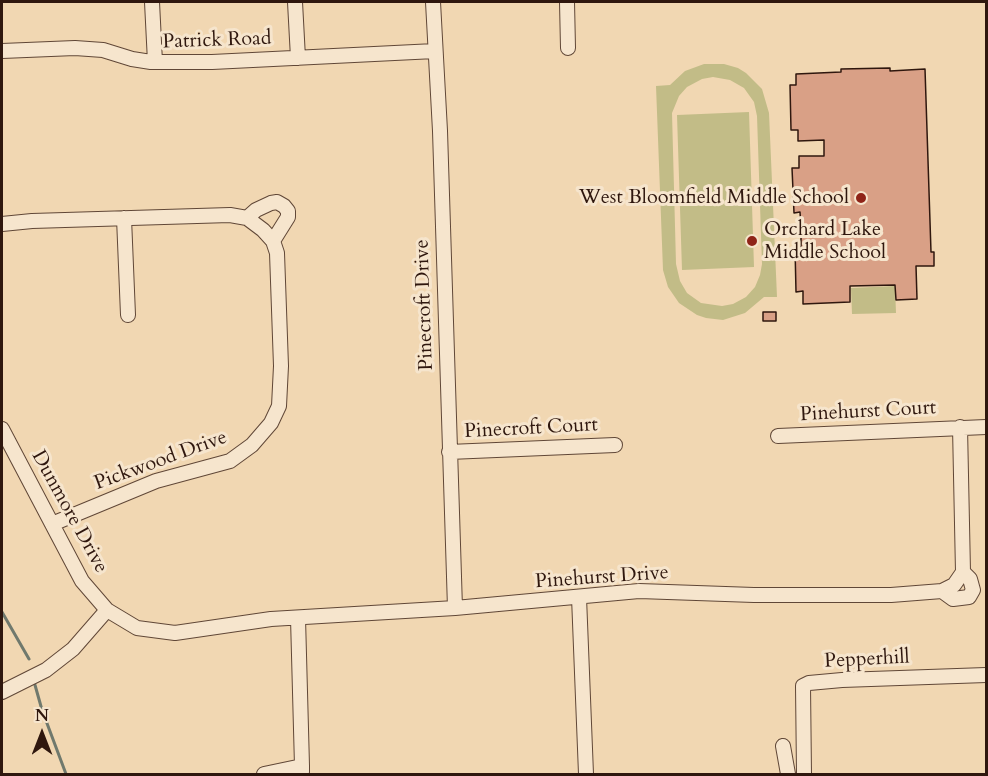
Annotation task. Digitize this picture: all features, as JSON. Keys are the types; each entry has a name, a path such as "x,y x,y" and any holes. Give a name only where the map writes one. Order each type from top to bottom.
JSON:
{"street":[{"path":"152,2 155,62"},
{"path":"295,2 298,58"},
{"name":"Pinecroft Drive","path":"433,2 440,131 454,608"},
{"path":"567,2 568,48"},
{"name":"Patrick Road","path":"2,51 75,48 102,50 132,59 155,62 435,51"},
{"path":"2,224 215,215 247,218 273,241 288,217 288,211 277,202 271,203 256,210 247,218"},
{"path":"124,218 128,315"},
{"name":"Pickwood Drive","path":"52,524 156,481 230,461 252,445 271,423 279,406 281,366 277,253 273,241"},
{"path":"960,426 987,426"},
{"name":"Pinehurst Court","path":"777,436 960,426"},
{"name":"Pinehurst Drive","path":"107,610 137,628 175,633 271,619 454,608 639,591 891,595 942,591 953,599 969,597 973,590 970,579 963,572 960,426"},
{"name":"Dunmore Drive","path":"2,429 82,581 107,610"},
{"name":"Pinecroft Court","path":"449,452 615,444"},
{"path":"579,597 586,774"},
{"path":"2,692 46,669 73,649 107,610"},
{"path":"264,774 302,770 298,618"},
{"name":"Pepperhill","path":"804,774 802,686 809,683 842,680 987,675"},
{"path":"783,746 788,774"}],"shaded area":[{"path":"704,64 724,64 738,68 762,89 769,113 777,297 764,297 745,313 723,320 697,315 679,303 668,287 663,270 656,86 670,85 685,71","holes":["713,77 730,80 744,88 754,102 757,116 762,264 755,287 746,297 733,304 722,306 701,303 687,293 680,281 676,264 672,113 679,96 687,87 702,79"]},
{"path":"749,112 754,267 682,270 677,115"},
{"path":"895,286 896,313 852,314 851,288"}],"building":[{"name":"West Bloomfield Middle School","path":"890,68 890,71 925,69 931,252 934,252 934,266 916,266 917,299 896,300 895,285 850,286 850,302 803,304 803,291 796,292 795,247 801,247 801,228 800,212 794,213 792,168 799,168 799,156 824,156 824,140 798,141 798,130 791,130 790,85 796,85 796,74 841,72 841,69"},
{"path":"763,312 776,312 776,321 763,321"}],"waterway":[{"path":"2,612 29,659"},
{"path":"35,685 66,774"}],"place":[{"name":"West Bloomfield Middle School","path":"861,198"},
{"name":"Orchard Lake Middle School","path":"752,241"}]}
